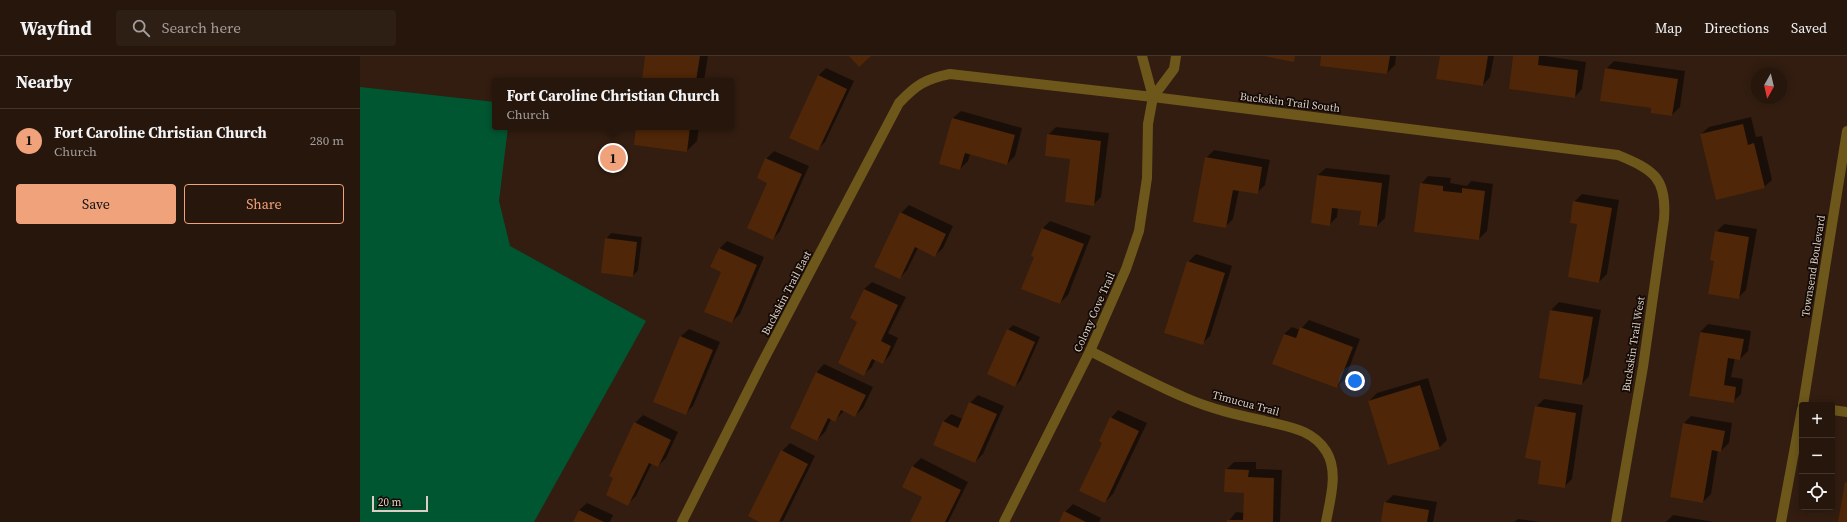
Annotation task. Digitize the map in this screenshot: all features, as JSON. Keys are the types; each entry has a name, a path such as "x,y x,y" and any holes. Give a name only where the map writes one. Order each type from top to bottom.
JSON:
{"street":[{"name":"Colony Cove Trail","path":"1004,522 1090,351 1126,269 1139,231 1146,178 1148,124 1153,97 1142,56"},
{"name":"Colony Cove Trail","path":"1153,97 1174,69 1176,56"},
{"name":"Buckskin Trail South","path":"922,82 931,78 950,74 1153,97 1618,155 1644,166 1651,173"},
{"name":"Buckskin Trail East","path":"682,522 899,103 911,89 922,82"},
{"name":"Townsend Boulevard","path":"1803,402 1847,131"},
{"name":"Buckskin Trail West","path":"1616,522 1643,367 1664,219 1664,191 1651,173"},
{"name":"Timucua Trail","path":"1090,351 1186,398 1225,412 1303,430 1315,438 1326,451 1332,468 1332,491 1326,522"},
{"path":"1835,410 1847,412"},
{"path":"1782,522 1799,426"}],"green space":[{"path":"360,87 492,102 492,130 508,130 499,201 510,246 646,321 534,522 360,522"}],"building":[{"path":"645,56 700,56 696,78 642,78"},
{"path":"849,56 871,56 859,67"},
{"path":"1264,56 1295,56 1294,62"},
{"path":"1321,56 1390,56 1387,74 1320,66"},
{"path":"1440,56 1488,56 1483,86 1436,79"},
{"path":"1513,56 1539,56 1538,65 1578,70 1575,98 1509,89"},
{"path":"1605,68 1678,79 1672,116 1651,113 1651,108 1600,101"},
{"path":"818,75 847,89 818,151 789,138"},
{"path":"952,118 1015,135 1007,165 965,153 960,170 939,164"},
{"path":"1743,124 1748,145 1754,143 1765,188 1716,200 1700,134"},
{"path":"636,130 690,130 687,152 634,145"},
{"path":"1047,134 1101,141 1094,206 1065,202 1070,159 1045,156"},
{"path":"1205,157 1262,167 1258,194 1233,190 1226,228 1193,222"},
{"path":"765,158 802,174 773,240 747,228 767,183 757,178"},
{"path":"1317,175 1382,183 1377,227 1359,225 1361,211 1332,208 1330,226 1311,223"},
{"path":"1420,183 1443,186 1443,191 1462,193 1462,188 1485,191 1479,240 1414,232"},
{"path":"1573,201 1612,208 1599,283 1568,277 1577,224 1570,223"},
{"path":"900,212 946,234 935,257 915,247 900,279 874,267"},
{"path":"1042,228 1084,244 1060,304 1021,289 1034,257 1031,256"},
{"path":"1715,231 1749,237 1739,299 1708,294 1714,261 1710,260"},
{"path":"605,238 637,242 633,277 601,273"},
{"path":"719,248 757,265 732,323 704,312 721,272 710,267"},
{"path":"1187,261 1225,273 1203,345 1164,333"},
{"path":"864,289 898,305 881,341 891,346 883,364 872,359 864,376 838,363 857,322 850,318"},
{"path":"1550,310 1593,317 1582,385 1539,378"},
{"path":"1300,327 1353,347 1337,388 1272,364 1284,334 1296,338"},
{"path":"1007,329 1035,342 1015,387 987,374"},
{"path":"1700,332 1744,339 1740,360 1728,358 1724,385 1736,387 1734,403 1689,396"},
{"path":"680,336 713,350 686,415 653,402"},
{"path":"816,372 866,395 855,417 841,410 835,422 828,418 817,441 790,428"},
{"path":"1420,385 1440,449 1388,465 1368,401"},
{"path":"969,402 997,414 975,463 933,445 943,421 958,428"},
{"path":"1535,406 1576,413 1565,488 1538,484 1541,461 1525,458"},
{"path":"1110,417 1139,431 1105,503 1079,491 1102,443 1099,441"},
{"path":"634,422 671,440 658,467 649,463 628,506 606,495 613,478 609,476"},
{"path":"1683,423 1725,431 1721,452 1712,450 1703,503 1670,497"},
{"path":"781,450 808,464 779,522 759,522 748,516"},
{"path":"912,466 961,490 945,522 910,522 922,497 902,487"},
{"path":"1225,469 1249,470 1248,477 1274,478 1273,522 1227,522 1227,520 1243,520 1244,493 1224,492"},
{"path":"1845,482 1847,483 1847,522 1838,522"},
{"path":"1384,502 1429,510 1427,522 1381,522"},
{"path":"579,510 604,522 573,522"},
{"path":"1064,511 1086,522 1059,522"}],"place":[{"name":"Fort Caroline Christian Church","path":"613,158"}]}
